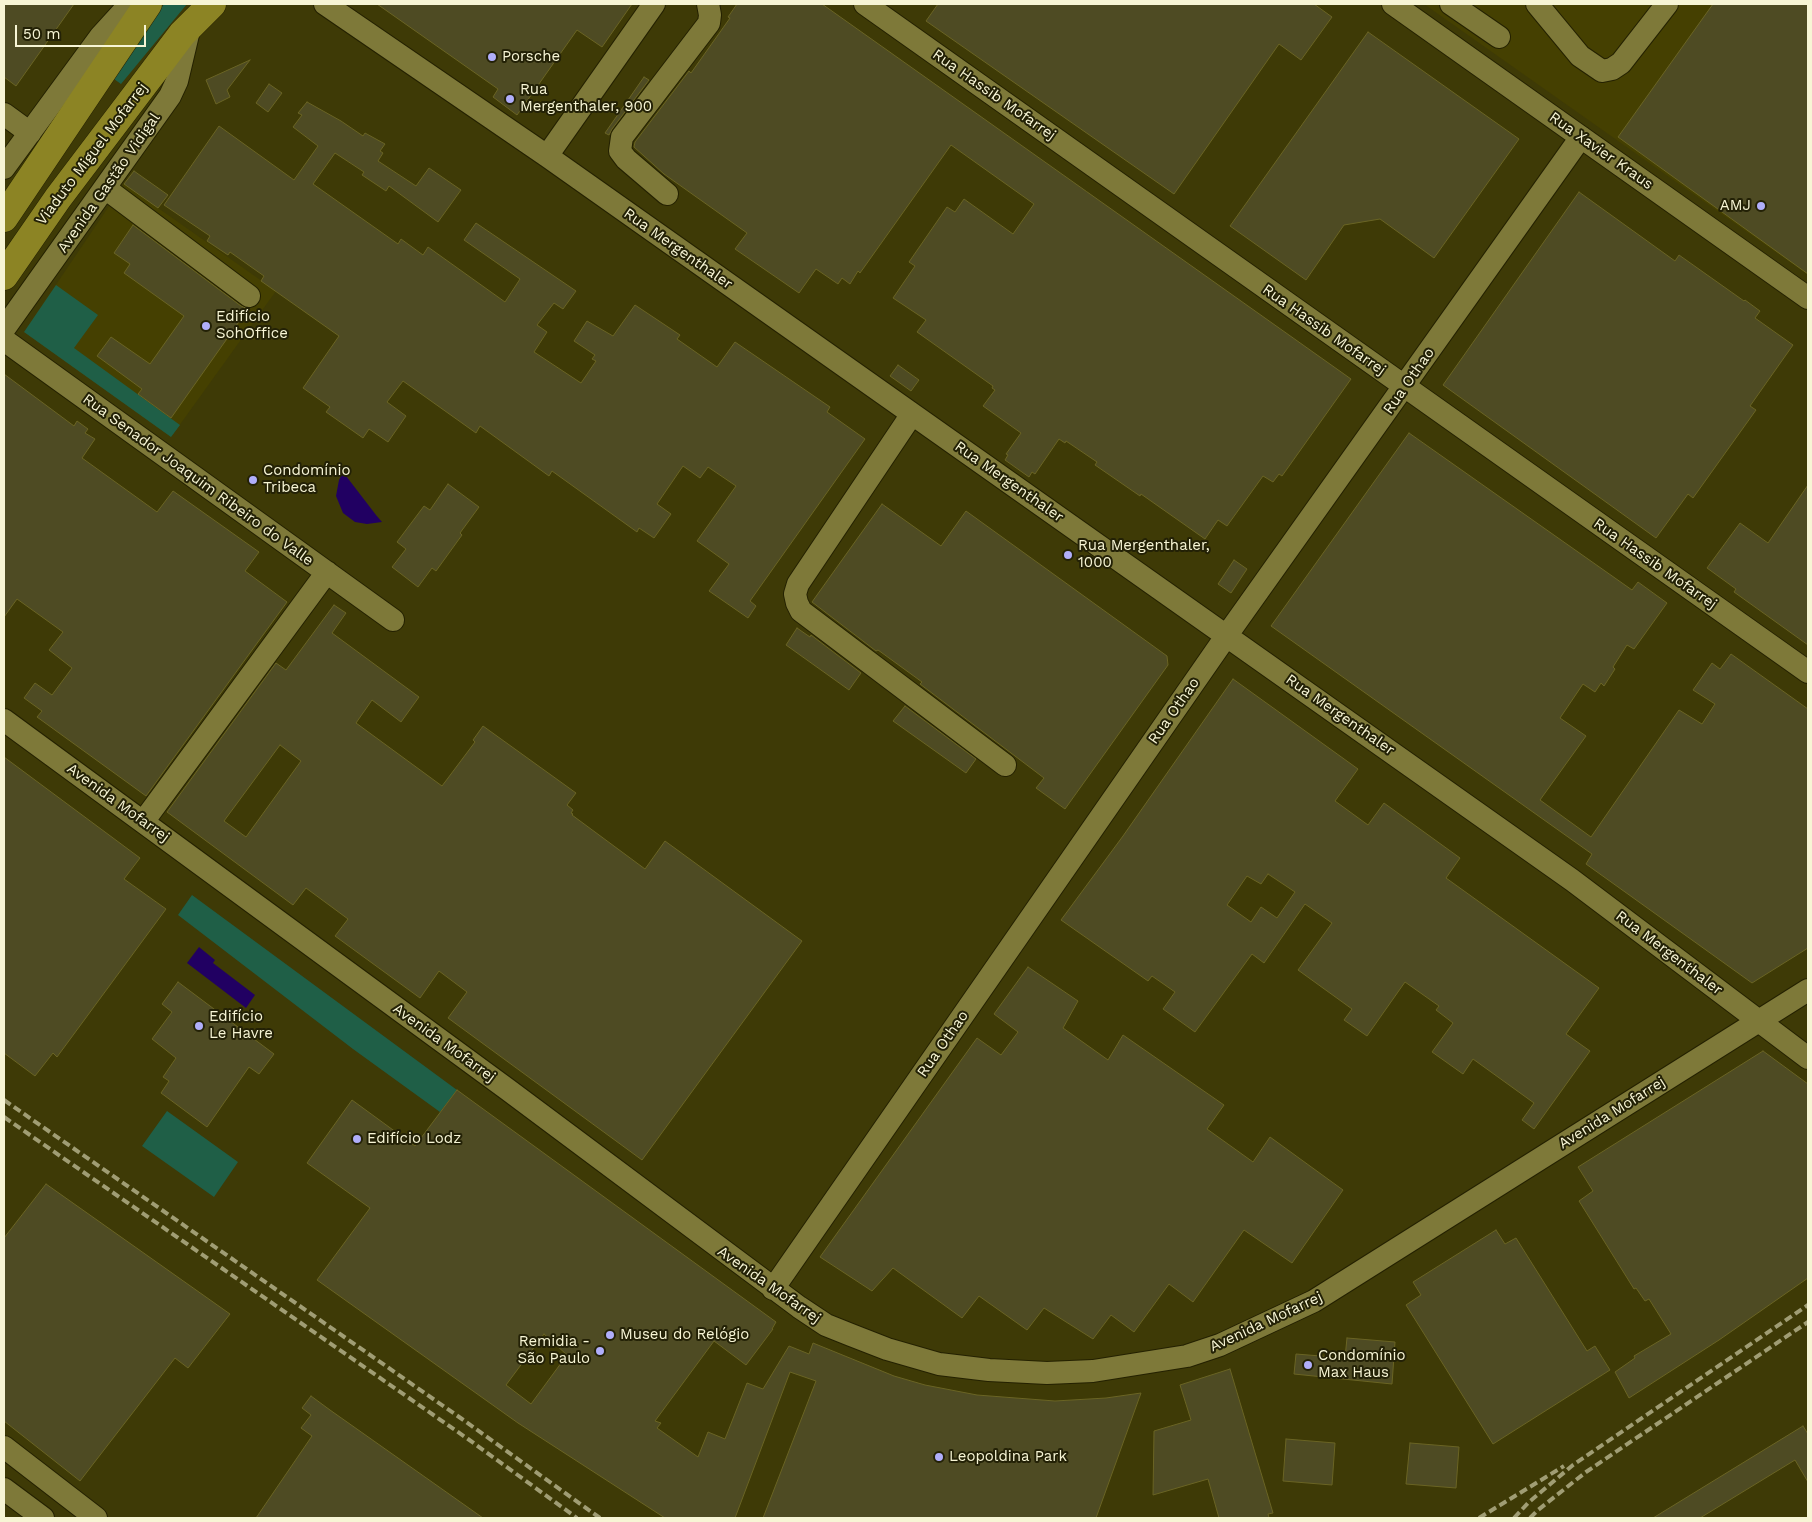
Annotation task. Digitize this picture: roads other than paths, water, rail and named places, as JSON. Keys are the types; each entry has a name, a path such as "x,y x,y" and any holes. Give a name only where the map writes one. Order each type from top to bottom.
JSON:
{"highway":[{"path":"4,218 148,4"},
{"path":"186,29 212,4"},
{"name":"Viaduto Miguel Mofarrej","path":"4,276 58,198 186,29"}],"street":[{"path":"4,168 100,38 130,4"},
{"name":"Rua Mergenthaler","path":"326,4 546,156 1572,880 1808,1058"},
{"path":"546,156 654,4"},
{"path":"668,194 626,159 620,151 622,137 709,23 708,4"},
{"name":"Rua Hassib Mofarrej","path":"866,4 1808,672"},
{"name":"Rua Xavier Kraus","path":"1393,4 1808,298"},
{"path":"1451,4 1499,37"},
{"path":"1537,4 1580,56 1602,71 1612,69 1622,63 1667,4"},
{"name":"Avenida Gastão Vidigal","path":"4,329 170,96 176,81 186,29"},
{"path":"4,114 30,132"},
{"name":"Rua Othao","path":"773,1289 1227,635 1581,136"},
{"path":"105,188 249,296"},
{"name":"Rua Senador Joaquim Ribeiro do Valle","path":"4,340 393,620"},
{"path":"912,414 798,584 795,594 797,603 802,612 1005,764"},
{"path":"144,822 326,572"},
{"name":"Avenida Mofarrej","path":"4,720 507,1089 773,1289 826,1324 886,1349 940,1364 989,1370 1093,1371 1187,1356 1220,1345 1314,1301 1808,990"},
{"path":"4,1447 96,1518"},
{"path":"4,1489 43,1518"}],"railway":[{"path":"4,1100 462,1419 600,1518"},
{"path":"4,1117 468,1439 577,1518"},
{"path":"1514,1518 1529,1502 1573,1465 1808,1305"},
{"path":"1530,1518 1586,1472 1808,1322"},
{"path":"1479,1518 1564,1466"}],"place":[{"name":"Porsche","path":"492,57"},
{"name":"Rua Mergenthaler, 900","path":"510,99"},
{"name":"AMJ","path":"1761,206"},
{"name":"Edifício SohOffice","path":"206,326"},
{"name":"Condomínio Tribeca","path":"253,480"},
{"name":"Rua Mergenthaler, 1000","path":"1068,555"},
{"name":"Edifício Le Havre","path":"199,1026"},
{"name":"Edifício Lodz","path":"357,1139"},
{"name":"Museu do Relógio","path":"610,1335"},
{"name":"Remidia - São Paulo","path":"600,1351"},
{"name":"Condomínio Max Haus","path":"1308,1365"},
{"name":"Leopoldina Park","path":"939,1457"}]}
